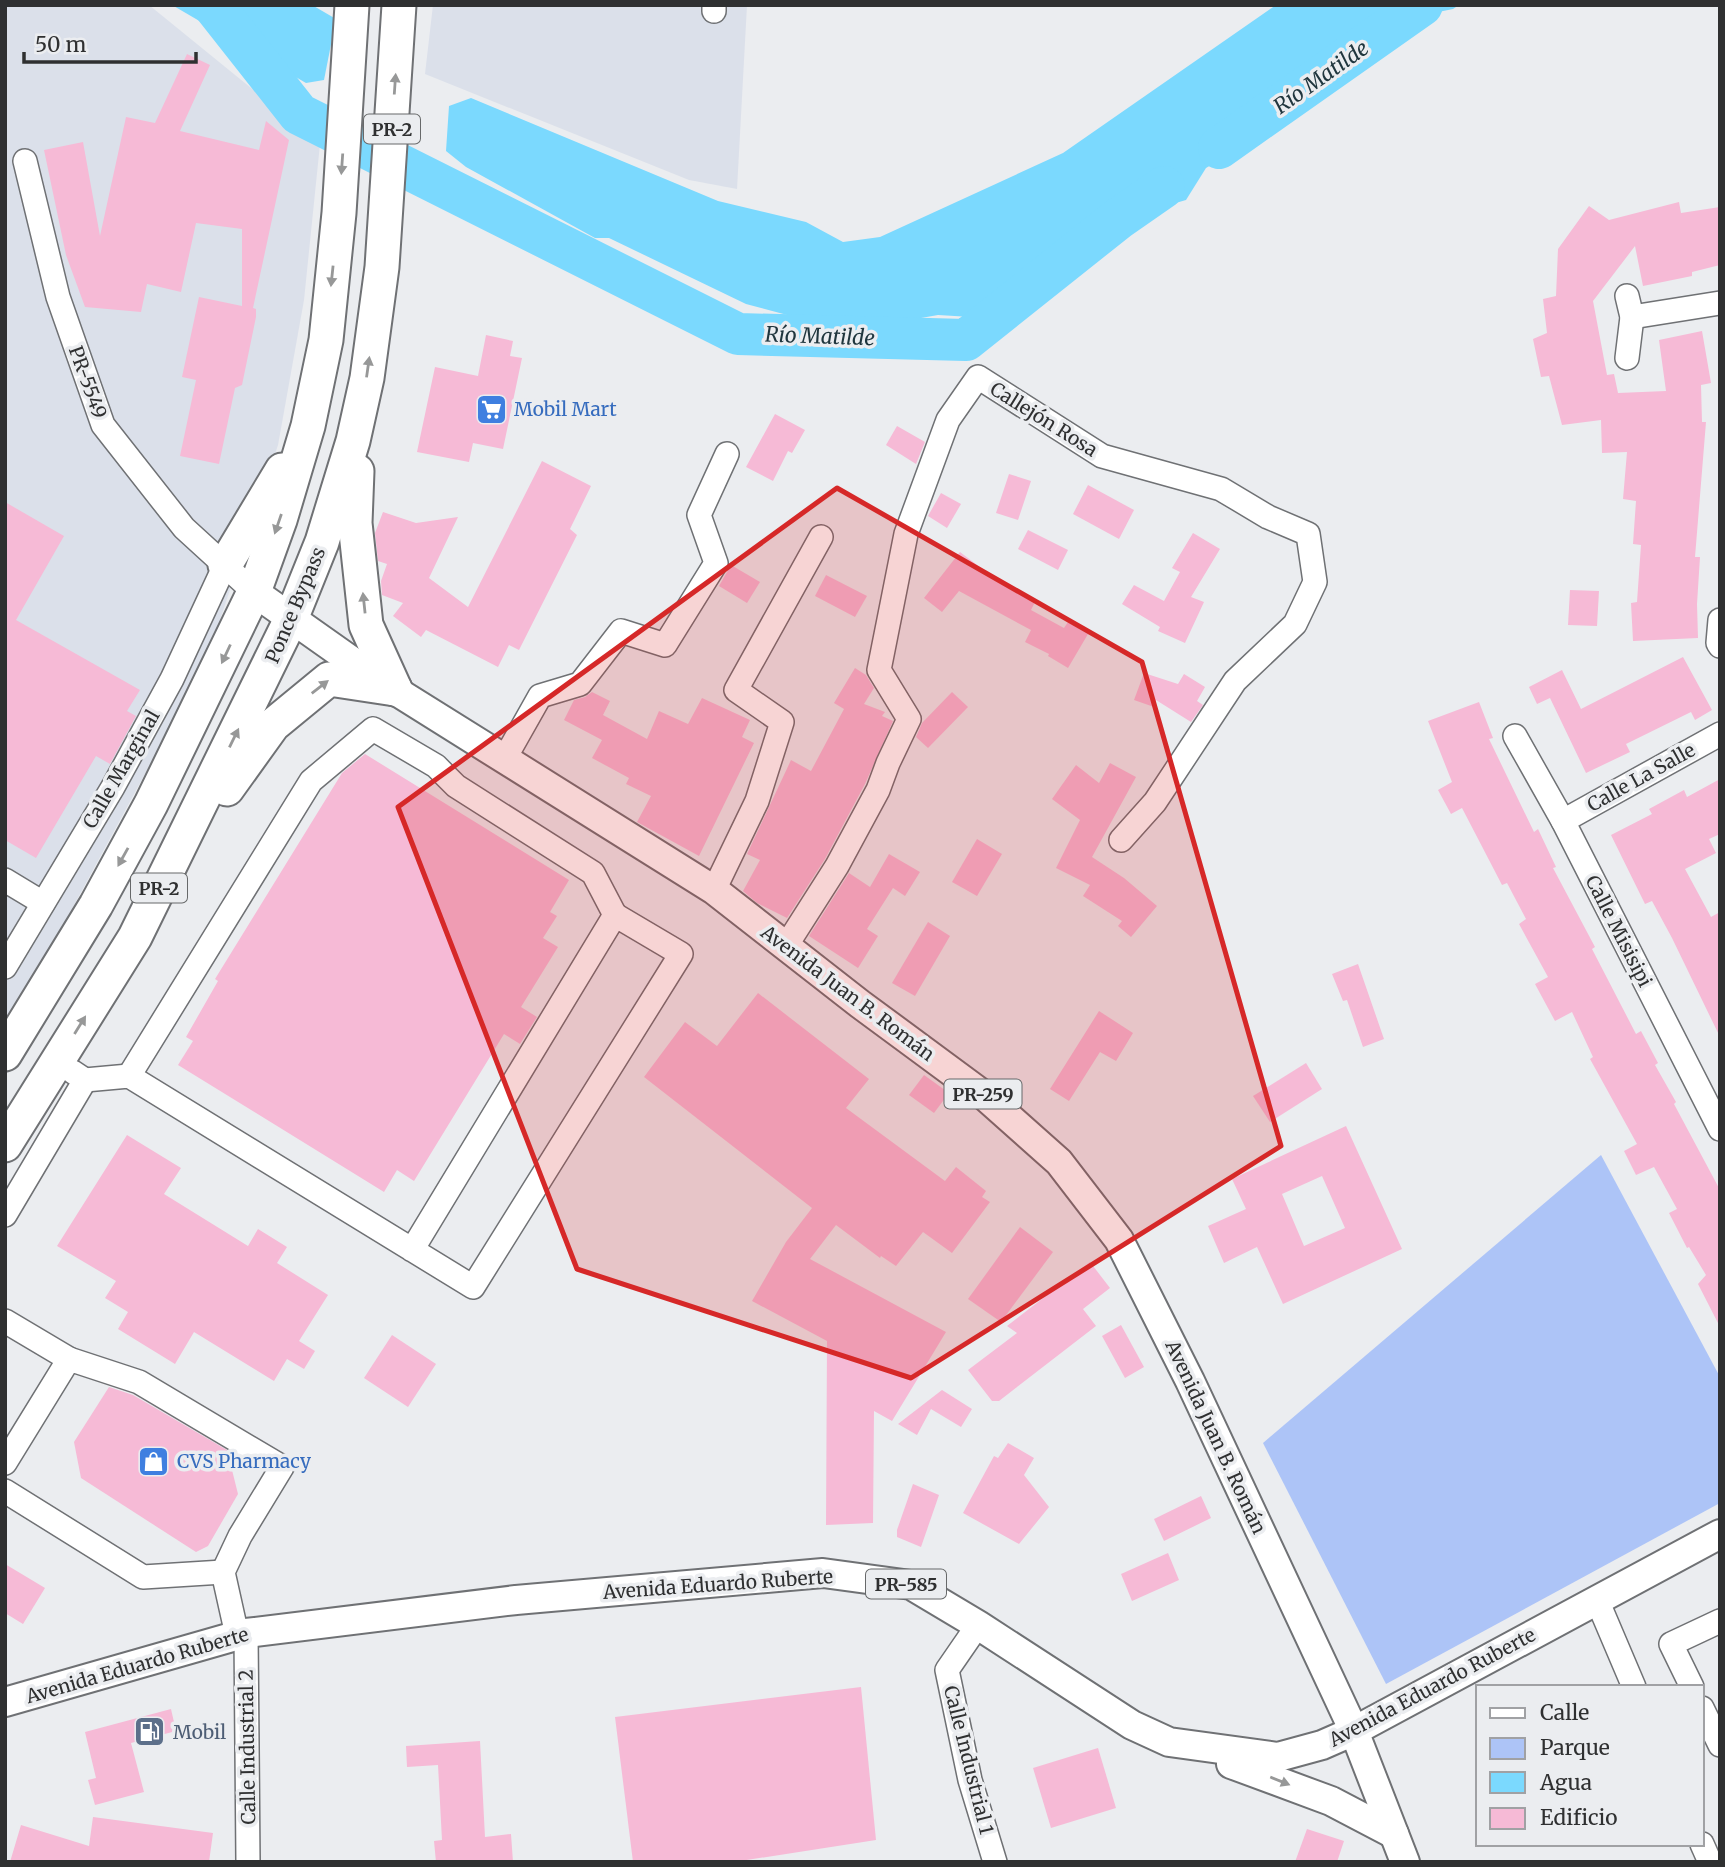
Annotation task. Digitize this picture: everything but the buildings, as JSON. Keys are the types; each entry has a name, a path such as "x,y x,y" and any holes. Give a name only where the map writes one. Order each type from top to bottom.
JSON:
{"highway":[{"name":"PR-2","path":"5,1054 96,905 151,804 254,592 280,520 308,426 326,340 339,213 352,14"},
{"name":"Ponce Bypass","path":"5,1145 135,937 291,620 323,542 353,441 377,304 399,20"},
{"path":"360,407 355,523 366,625 395,689"},
{"path":"225,565 308,426"},
{"path":"168,870 273,725 320,686 329,680 395,689"}],"main road":[{"name":"Avenida Juan B. Román","path":"254,592 395,689 714,890 860,1004 986,1097 1059,1162 1119,1240 1190,1381 1354,1731 1405,1862"},
{"name":"Avenida Eduardo Ruberte","path":"5,1702 241,1634 516,1600 823,1573 911,1585 1132,1725 1169,1742 1278,1758 1322,1745 1354,1731 1720,1534"},
{"path":"1169,1742 1331,1801 1394,1834"}],"street":[{"name":"PR-5549","path":"25,161 58,297 103,425 184,528 254,592"},
{"path":"1627,358 1629,307 1720,303"},
{"name":"Callejón Rosa","path":"786,946 837,866 878,790 909,719 879,670 903,548 948,420 978,377 1102,456 1221,489 1268,517 1308,534 1315,582 1295,624 1235,681 1155,802 1121,840"},
{"path":"505,758 540,696 580,684 621,631 665,645 716,563 699,515 727,454"},
{"path":"714,890 757,801 782,722 736,690 821,537"},
{"name":"Calle Marginal","path":"5,967 113,787 166,691 225,565"},
{"path":"1720,620 1720,646"},
{"path":"57,1062 85,1080 129,1076 473,1287 681,954 615,915 593,873 456,786 436,766 373,729 311,781 129,1076"},
{"name":"Calle La Salle","path":"1563,821 1720,734"},
{"name":"Calle Misisipi","path":"1515,736 1563,821 1720,1129"},
{"path":"5,880 43,903"},
{"path":"412,1250 615,915"},
{"path":"5,1215 85,1080"},
{"path":"5,1321 69,1359 139,1382 282,1467 240,1536 223,1572 142,1577 5,1491"},
{"path":"5,1463 69,1359"},
{"name":"Calle Industrial 2","path":"223,1572 241,1634 248,1862"},
{"path":"1597,1600 1633,1685"},
{"path":"1691,1685 1671,1644 1720,1621"},
{"name":"Calle Industrial 1","path":"978,1625 947,1670 970,1780 995,1862"},
{"path":"1704,1712 1720,1745"}],"highlighted area":[{"path":"837,488 1142,662 1281,1146 911,1378 577,1269 398,807"}],"shaded area":[{"path":"5,5 149,5 320,144 304,300 278,445 207,659 66,920 5,1021"},
{"path":"433,5 747,5 737,189 689,180 425,74"}],"green space":[{"path":"1601,1155 1720,1377 1720,1503 1386,1684 1263,1443"}],"water":[{"path":"172,5 312,5 336,19 324,80 306,83"},
{"path":"1276,5 1459,5 1453,9 1389,22 1325,50 1290,78 1246,144 1206,168 1186,200 1089,228 1027,289 971,317 938,315 847,331 746,304 609,238 595,238 466,167 446,151 449,106 471,98 718,201 806,222 843,242 880,237 1063,153"}],"waterway":[{"name":"Río Matilde","path":"213,5 299,114 738,334 966,340 1118,219 1164,187"},
{"name":"Río Matilde","path":"1219,148 1422,5"}],"place":[{"name":"Mobil Mart","path":"491,409"},
{"name":"CVS Pharmacy","path":"154,1461"},
{"name":"Mobil","path":"150,1732"}]}
